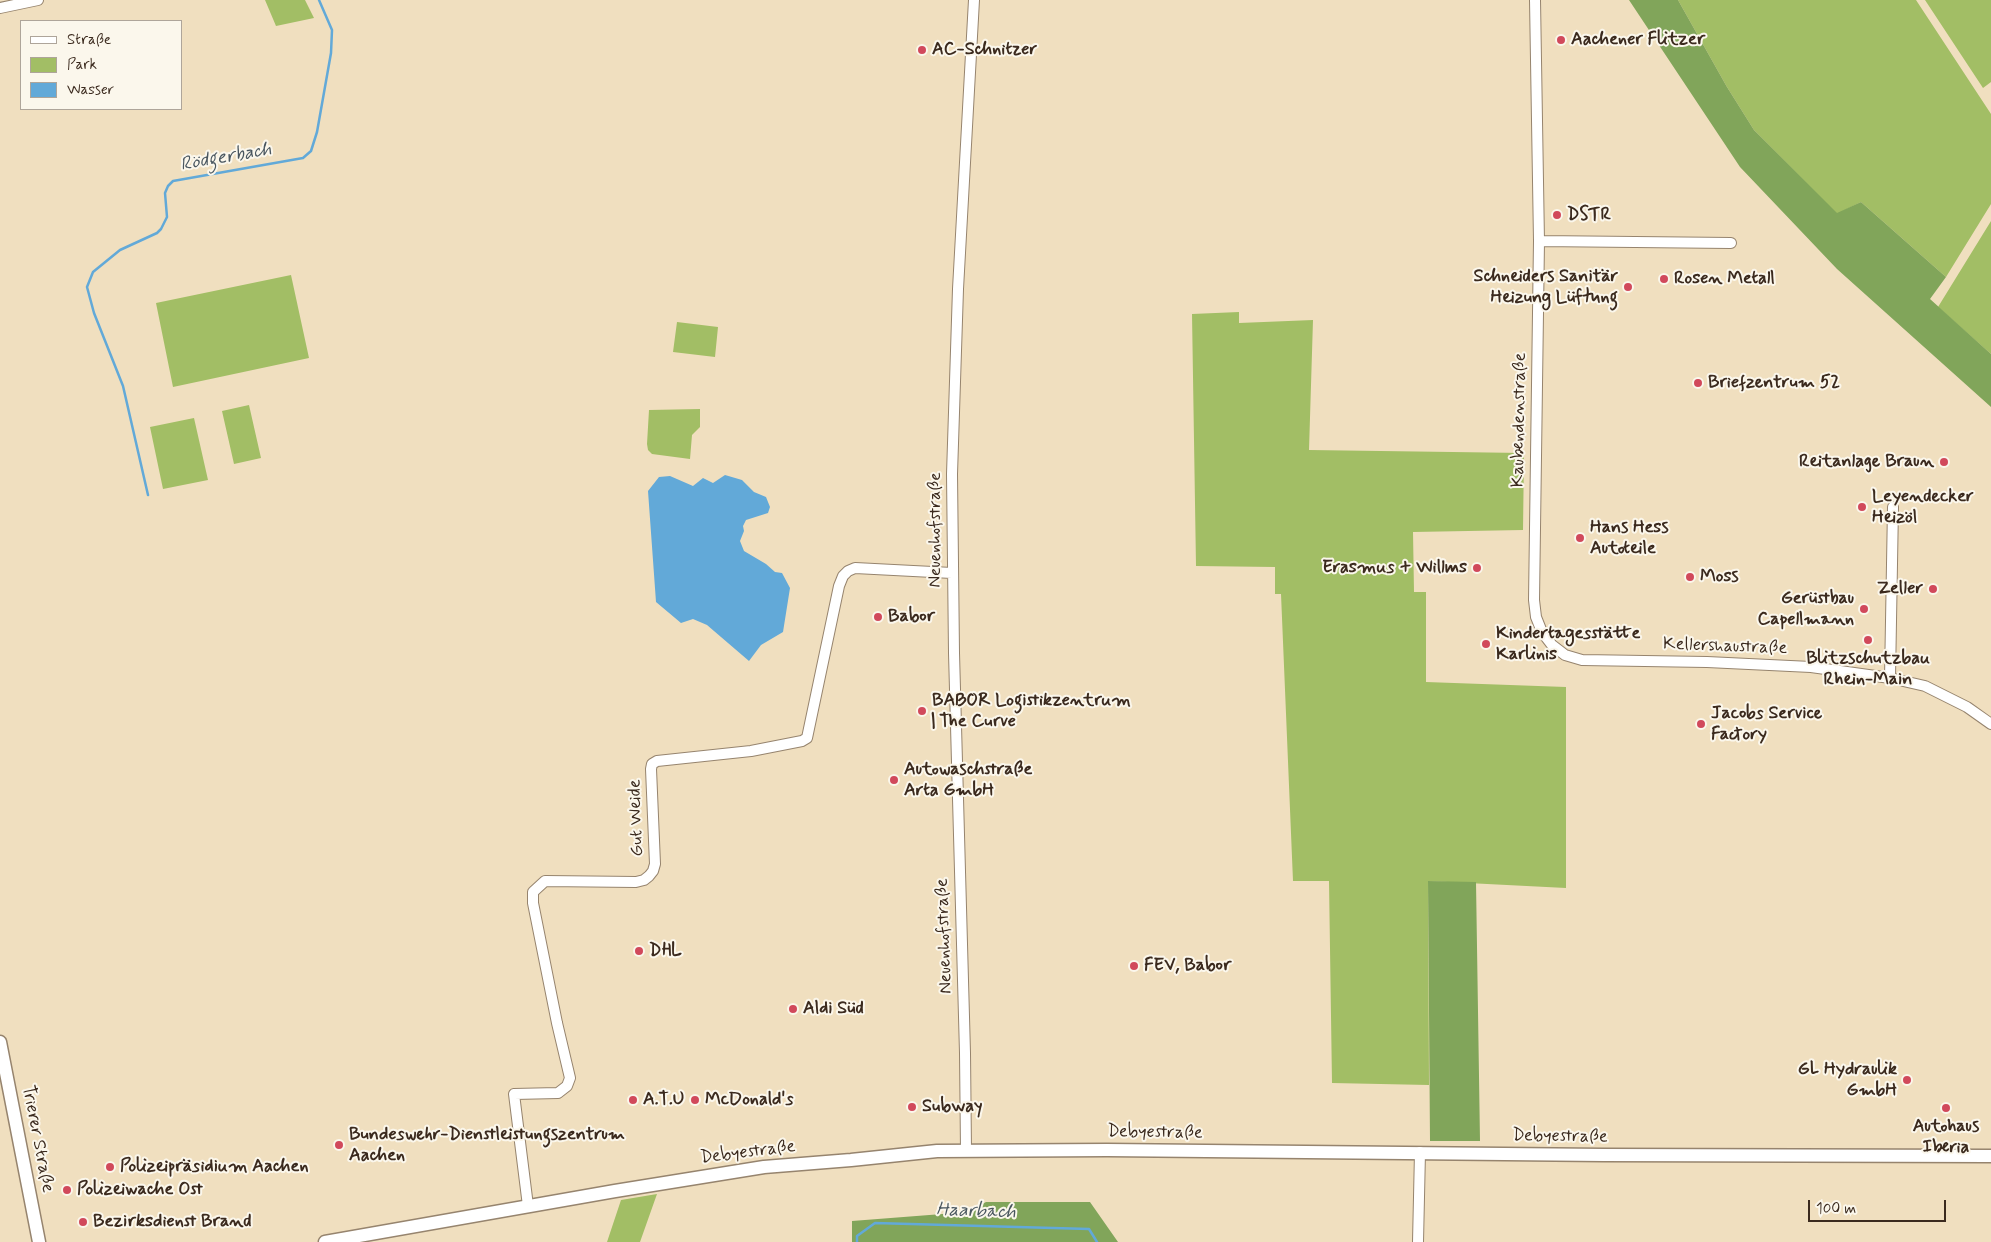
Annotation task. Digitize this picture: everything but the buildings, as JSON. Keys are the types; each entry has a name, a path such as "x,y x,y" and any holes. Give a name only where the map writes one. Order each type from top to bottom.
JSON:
{"main road":[{"name":"Trierer Straße","path":"0,1042 39,1242"},
{"name":"Debyestraße","path":"325,1242 764,1167 938,1151 1991,1156"}],"street":[{"path":"0,8 38,0"},
{"name":"Neuenhofstraße","path":"966,1151 952,572 952,474 957,309 974,0"},
{"name":"Kaubendenstraße","path":"1534,600 1539,241 1535,0"},
{"path":"1539,241 1731,243"},
{"path":"1890,678 1893,507"},
{"name":"Gut Weide","path":"528,1206 514,1094 558,1093 567,1086 570,1078 555,1014 533,903 533,892 545,881 636,882 644,880 649,876 655,864 651,769 652,764 657,761 741,752 802,741 807,738 839,586 848,570 855,568 952,572"},
{"name":"Kellershaustraße","path":"1534,600 1539,625 1552,645 1565,655 1582,660 1707,662 1811,667 1890,678 1926,686 1967,708 1991,724"},
{"path":"1418,1242 1420,1152"}],"green space":[{"path":"265,0 305,0 314,18 276,26"},
{"path":"1629,0 1678,0 1727,87 1754,130 1837,213 1861,202 1946,277 1930,299 1991,354 1991,407 1837,269 1740,167"},
{"path":"1678,0 1916,0 1991,114 1991,204 1946,277 1861,202 1837,214 1754,130 1727,87"},
{"path":"1925,0 1991,0 1991,82 1983,88"},
{"path":"1991,221 1991,354 1938,307"},
{"path":"291,275 309,358 173,387 156,303"},
{"path":"1239,312 1239,323 1313,320 1309,450 1524,453 1523,530 1413,532 1414,592 1426,592 1426,682 1566,687 1566,888 1428,881 1429,1085 1332,1083 1329,881 1293,881 1281,594 1275,594 1275,567 1196,566 1192,314"},
{"path":"677,322 718,327 715,357 673,352"},
{"path":"249,405 261,458 234,464 222,411"},
{"path":"700,409 700,427 692,435 690,459 652,454 648,450 649,410"},
{"path":"194,418 208,480 163,489 150,427"},
{"path":"1428,881 1476,882 1480,1141 1430,1141"},
{"path":"657,1194 640,1242 607,1242 621,1200"},
{"path":"986,1202 1090,1202 1118,1242 852,1242 852,1221 968,1212"}],"water":[{"path":"725,475 742,480 754,492 766,497 770,507 768,513 746,520 740,541 744,551 766,564 775,572 782,573 790,588 783,632 761,645 749,661 707,625 693,619 681,623 656,602 648,491 659,477 670,476 693,486 703,478 713,483"}],"waterway":[{"name":"Rödgerbach","path":"148,495 123,386 94,313 87,287 93,272 120,250 157,233 161,229 167,217 165,193 173,181 303,158 311,151 317,132 331,53 332,30 319,0"},
{"name":"Haarbach","path":"857,1242 857,1236 875,1223 1089,1229 1097,1242"}],"place":[{"name":"Aachener Flitzer","path":"1561,40"},
{"name":"AC-Schnitzer","path":"922,50"},
{"name":"DSTR","path":"1557,215"},
{"name":"Rosen Metall","path":"1664,279"},
{"name":"Schneiders Sanitär Heizung Lüftung","path":"1628,287"},
{"name":"Briefzentrum 52","path":"1698,383"},
{"name":"Reitanlage Braun","path":"1944,462"},
{"name":"Leyendecker Heizöl","path":"1862,507"},
{"name":"Hans Hess Autoteile","path":"1580,538"},
{"name":"Erasmus + Willms","path":"1477,568"},
{"name":"Moss","path":"1690,577"},
{"name":"Zeller","path":"1933,589"},
{"name":"Gerüstbau Capellmann","path":"1864,609"},
{"name":"Babor","path":"878,617"},
{"name":"Blitzschutzbau Rhein-Main","path":"1868,640"},
{"name":"Kindertagesstätte Karlinis","path":"1486,644"},
{"name":"BABOR Logistikzentrum | The Curve","path":"922,711"},
{"name":"Jacobs Service Factory","path":"1701,724"},
{"name":"Autowaschstraße Arta GmbH","path":"894,780"},
{"name":"DHL","path":"639,951"},
{"name":"FEV, Babor","path":"1134,966"},
{"name":"Aldi Süd","path":"793,1009"},
{"name":"GL Hydraulik GmbH","path":"1907,1080"},
{"name":"A.T.U","path":"633,1100"},
{"name":"McDonald's","path":"695,1100"},
{"name":"Subway","path":"912,1107"},
{"name":"Autohaus Iberia","path":"1946,1108"},
{"name":"Bundeswehr-Dienstleistungszentrum Aachen","path":"339,1145"},
{"name":"Polizeipräsidium Aachen","path":"110,1167"},
{"name":"Polizeiwache Ost","path":"67,1190"},
{"name":"Bezirksdienst Brand","path":"83,1222"}]}
